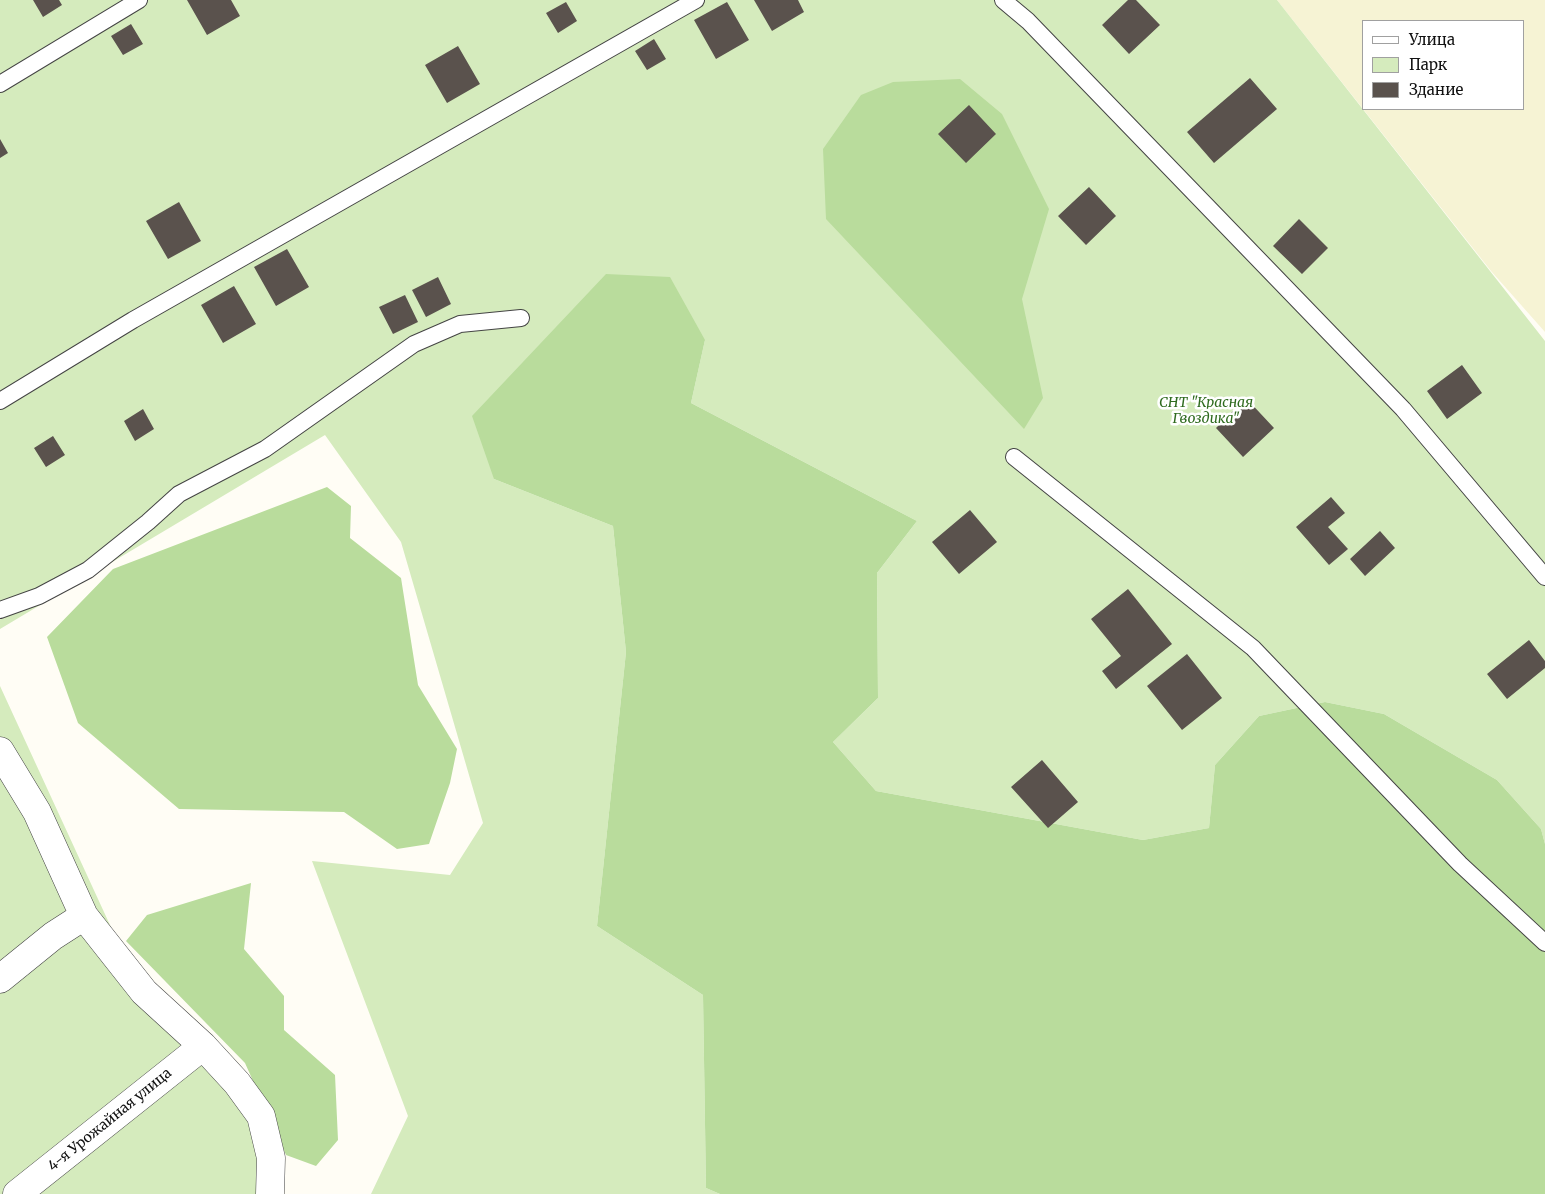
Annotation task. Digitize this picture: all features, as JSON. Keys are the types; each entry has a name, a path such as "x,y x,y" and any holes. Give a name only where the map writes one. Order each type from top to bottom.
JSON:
{"street":[{"path":"0,750 37,812 84,916 144,992 203,1046 237,1083 261,1116 272,1158 270,1194"},
{"path":"0,979 53,936 84,916"},
{"name":"4-я Урожайная улица","path":"17,1194 203,1046"}],"lane":[{"path":"0,84 139,0"},
{"path":"0,401 133,320 696,0"},
{"path":"1003,0 1028,21 1403,409 1545,577"},
{"path":"0,610 39,596 88,570 148,522 179,494 265,449 414,344 460,324 521,318"},
{"path":"1014,457 1253,648 1460,864 1545,943"}],"shaded area":[{"path":"1277,0 1545,0 1545,332 1491,271 1364,110 1525,110 1525,20 1362,20 1362,108"}],"green space":[{"name":"СНТ \"Красная Гвоздика\"","path":"0,0 1277,0 1545,341 1545,844 1541,829 1497,780 1384,714 1325,702 1259,716 1215,765 1209,828 1143,840 876,791 833,742 878,698 877,573 917,521 691,403 705,340 494,479 613,526 626,652 597,926 703,995 706,1188 720,1194 371,1194 408,1116 312,861 450,875 483,823 401,542 325,435 0,629"},
{"path":"960,79 1002,114 1049,209 1022,299 1043,398 1024,429 826,219 823,149 861,95 893,82"},
{"path":"606,274 670,277 705,340 691,403 917,521 877,573 878,698 833,742 876,791 1143,840 1209,828 1215,765 1259,716 1325,702 1384,714 1497,780 1541,829 1545,844 1545,1194 720,1194 706,1188 703,995 597,926 626,652 613,526 494,479 472,416"},
{"path":"327,487 351,506 350,538 401,578 418,685 457,749 450,783 429,844 397,849 344,812 179,809 78,723 47,637 113,569"},
{"path":"0,686 121,949 245,1076 281,1194 0,1194"},
{"path":"251,883 244,949 284,996 284,1030 335,1075 338,1140 316,1166 286,1155 245,1063 126,941 147,915"}],"building":[{"path":"33,0 59,0 62,5 43,17"},
{"path":"187,0 231,0 240,16 207,35"},
{"path":"754,0 798,0 804,12 772,31"},
{"path":"1128,0 1136,0 1160,25 1129,54 1102,25"},
{"path":"566,2 577,21 558,33 546,13"},
{"path":"727,2 749,40 716,59 694,20"},
{"path":"131,24 143,44 123,55 111,36"},
{"path":"654,39 666,59 647,70 635,51"},
{"path":"458,46 480,84 447,103 425,65"},
{"path":"1250,78 1277,109 1214,163 1187,132"},
{"path":"969,105 996,134 966,163 938,134"},
{"path":"0,139 8,153 0,158"},
{"path":"1089,187 1116,216 1086,245 1058,216"},
{"path":"179,202 201,241 168,259 146,221"},
{"path":"1299,219 1328,248 1302,274 1273,246"},
{"path":"287,249 309,287 276,306 254,267"},
{"path":"438,277 451,304 426,317 412,290"},
{"path":"234,286 256,324 223,343 201,305"},
{"path":"405,295 418,322 393,334 379,307"},
{"path":"1462,365 1482,393 1447,419 1427,391"},
{"path":"1246,398 1274,428 1243,457 1216,428"},
{"path":"143,409 154,429 135,441 124,421"},
{"path":"53,436 65,455 46,467 34,448"},
{"path":"1331,497 1345,513 1328,527 1348,549 1329,565 1296,527"},
{"path":"970,510 997,542 959,574 932,542"},
{"path":"1380,531 1395,548 1365,576 1350,559"},
{"path":"1128,589 1172,644 1116,689 1102,671 1121,656 1091,619"},
{"path":"1529,640 1545,661 1545,668 1507,699 1487,674"},
{"path":"1187,654 1222,698 1182,730 1147,686"},
{"path":"1042,760 1078,802 1048,828 1011,787"}]}
